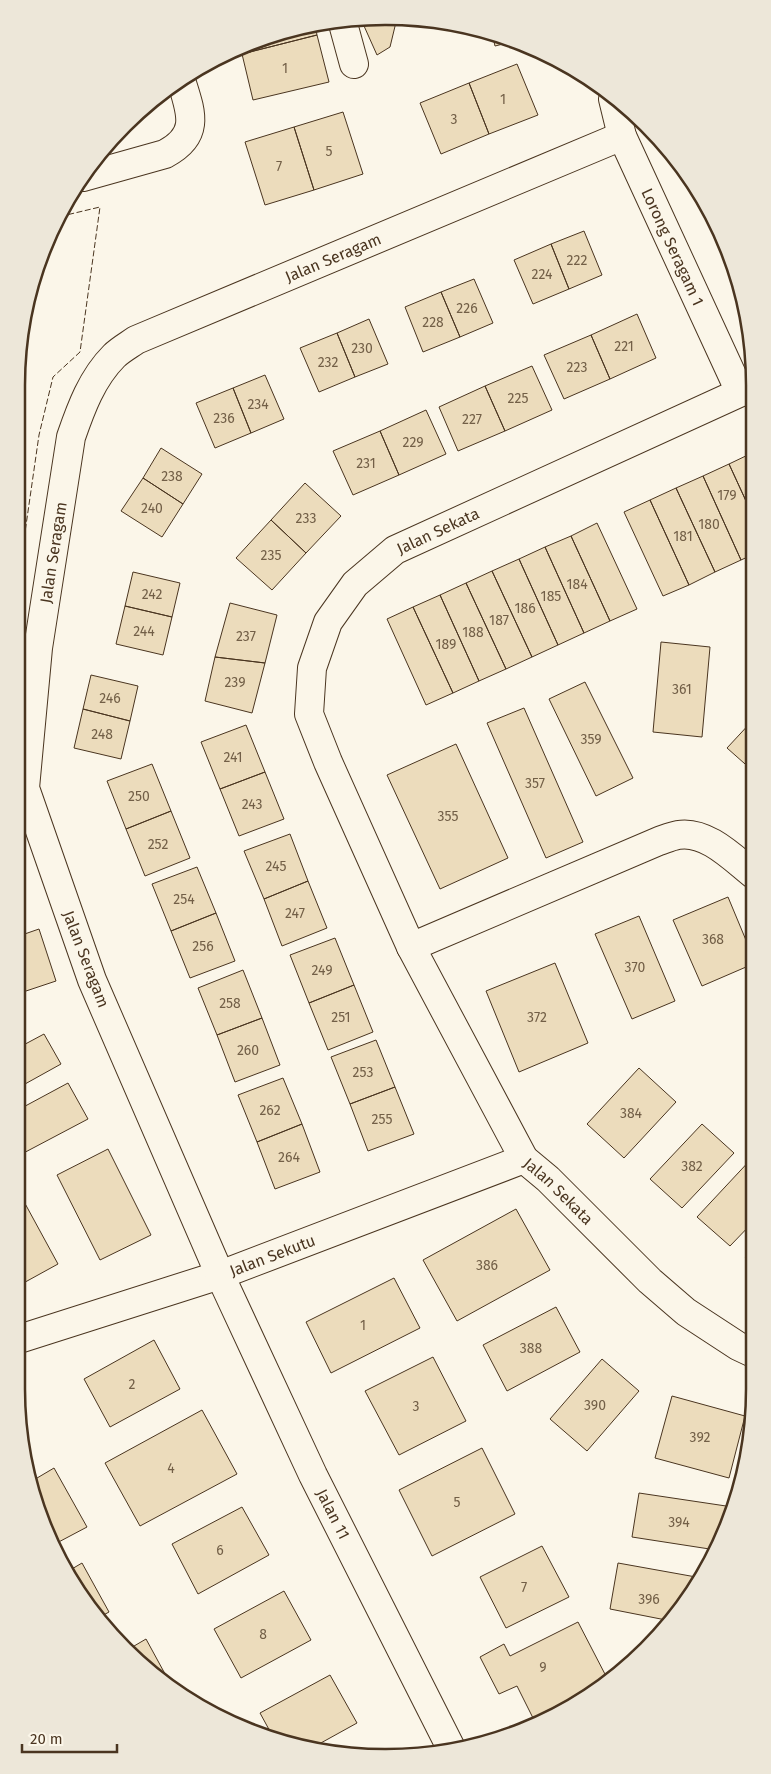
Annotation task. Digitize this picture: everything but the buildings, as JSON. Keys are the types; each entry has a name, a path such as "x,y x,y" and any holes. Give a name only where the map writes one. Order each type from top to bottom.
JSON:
{"street":[{"path":"344,27 354,64"},
{"path":"93,174 165,154 178,148 186,138 191,126 191,112 183,87"},
{"name":"Lorong Seragam 1","path":"615,107 622,136 746,390"},
{"name":"Jalan Seragam","path":"220,1275 92,980 25,788 38,648 72,436 81,406 96,380 114,356 136,340 622,136"},
{"name":"Jalan Sekata","path":"746,390 395,550 355,584 328,622 312,668 309,714 328,762 411,948 524,1159 548,1179 650,1281 686,1312 746,1350"},
{"path":"411,948 679,834 702,837 718,846 746,868"},
{"name":"Jalan Sekutu","path":"25,1337 220,1275 524,1159"},
{"name":"Jalan 11","path":"220,1275 313,1475 449,1743"}],"fence":[{"path":"25,532 39,435 53,377 80,352 100,207 68,215"}]}
